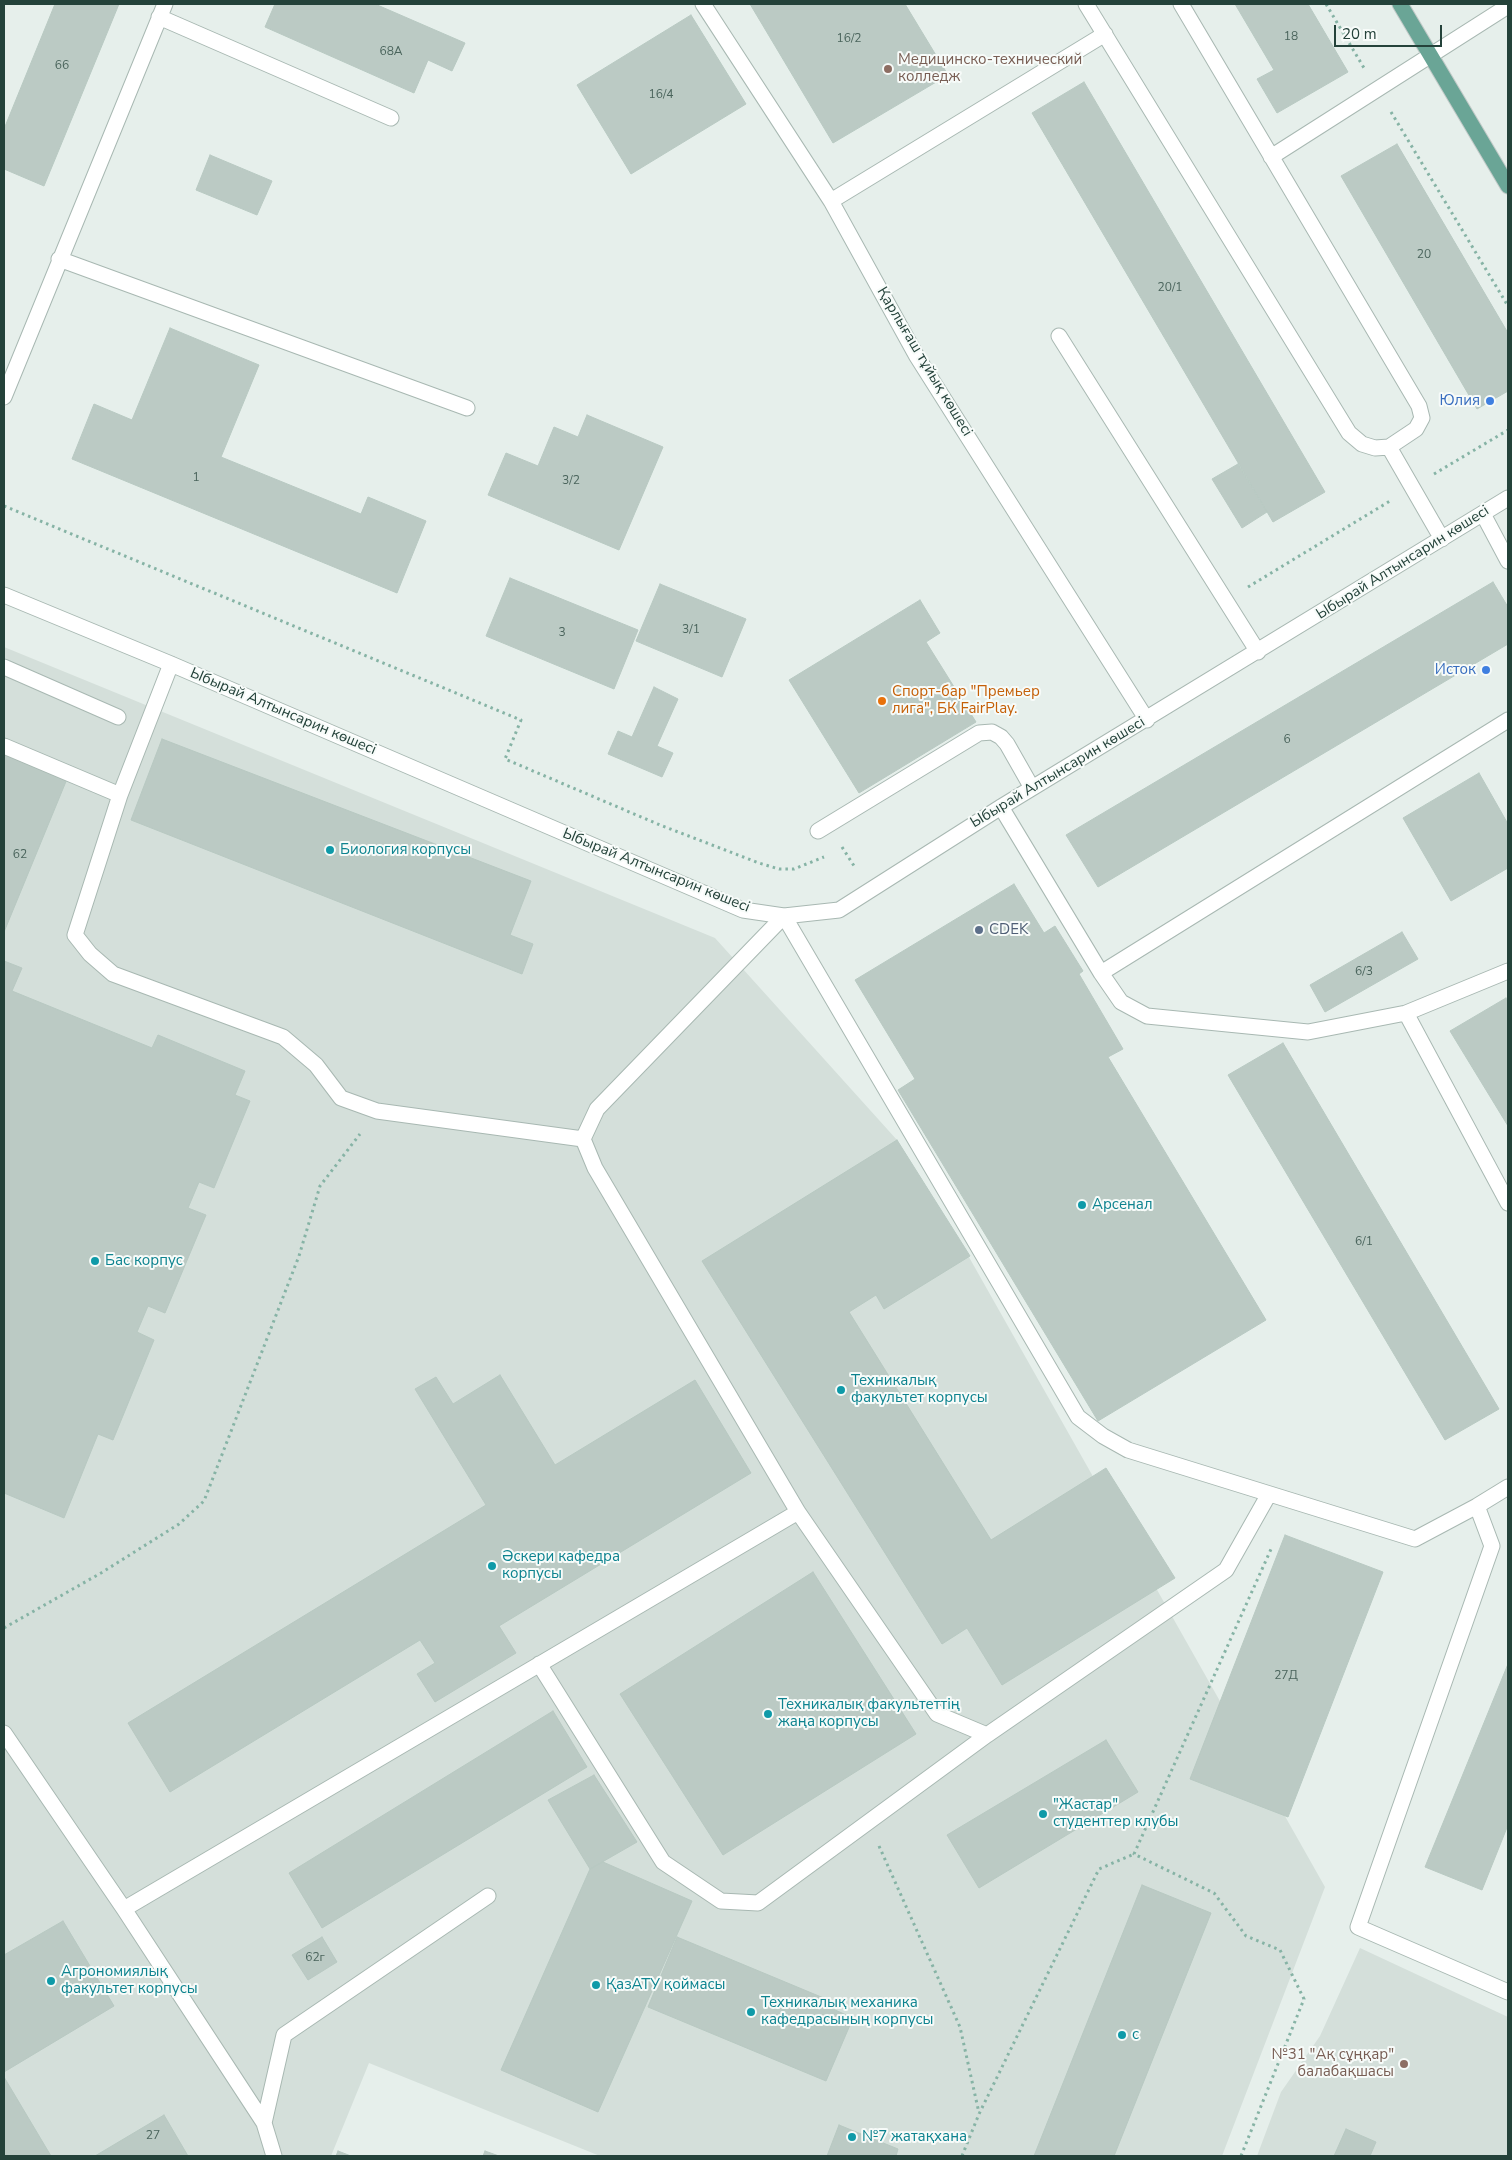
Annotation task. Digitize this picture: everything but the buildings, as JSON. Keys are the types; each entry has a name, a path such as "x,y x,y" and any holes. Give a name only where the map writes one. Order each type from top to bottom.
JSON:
{"main road":[{"path":"1400,4 1508,186"}],"street":[{"name":"Қарлығаш тұйық көшесі","path":"703,4 831,201 916,355 1147,720"},
{"path":"1086,4 1349,433 1362,444 1375,448 1389,448 1416,429 1422,418 1419,406 1181,4"},
{"path":"1271,156 1508,6"},
{"path":"4,396 162,10 391,118"},
{"path":"831,201 1105,34"},
{"path":"59,259 468,408"},
{"path":"1059,336 1258,652"},
{"path":"1389,448 1442,539"},
{"name":"Ыбырай Алтынсарин көшесі","path":"4,595 171,664 743,910 784,916 838,910 1001,807 1147,720 1508,498"},
{"path":"1483,514 1508,562"},
{"path":"171,664 120,795 75,935 90,954 113,974 283,1037 316,1065 341,1098 377,1111 583,1139"},
{"path":"4,666 118,717"},
{"path":"1101,974 1508,720"},
{"path":"818,831 979,733 992,732 1007,744 1032,788"},
{"path":"4,746 120,795"},
{"path":"1001,807 1101,974 1121,1002 1148,1016 1308,1032 1406,1013 1508,971"},
{"path":"988,1735 937,1714 798,1512 595,1168 583,1139 597,1109 784,916 1078,1417 1103,1436 1128,1450 1415,1539 1508,1487"},
{"path":"1406,1013 1508,1203"},
{"path":"540,1664 663,1862 721,1901 758,1904 988,1735 1226,1570 1269,1494"},
{"path":"1477,1506 1492,1546 1358,1927 1508,1992"},
{"path":"124,1909 798,1512"},
{"path":"4,1733 124,1909 264,2123 274,2156"},
{"path":"264,2123 284,2035 488,1896"}],"path":[{"path":"1326,4 1508,306"},
{"path":"1226,600 1508,430"},
{"path":"4,506 521,720 505,759 623,809 759,864 779,869 794,869 814,863 828,855"},
{"path":"836,851 843,847 869,890"},
{"path":"4,1628 101,1573 163,1534 178,1524 204,1501 299,1256 320,1186 377,1111"},
{"path":"962,2156 979,2114 1099,1869 1134,1854 1292,1502"},
{"path":"868,1822 960,2027 979,2114"},
{"path":"1134,1854 1214,1893 1246,1936 1280,1950 1304,1999 1241,2156"}],"shaded area":[{"path":"4,647 715,938 897,1140 961,1243 1325,1887 1222,2156 600,2156 369,2063 331,2156 4,2156"},
{"name":"№31 \"Ақ сұңқар\" балабақшасы","path":"1360,1948 1508,2017 1508,2156 1257,2156 1281,2092 1320,2036"}],"place":[{"name":"Медицинско-технический колледж","path":"888,69"},
{"name":"Юлия","path":"1490,401"},
{"name":"Исток","path":"1486,670"},
{"name":"Спорт-бар \"Премьер лига\", БК FairPlay.","path":"882,701"},
{"name":"Биология корпусы","path":"330,850"},
{"name":"CDEK","path":"979,930"},
{"name":"Арсенал","path":"1082,1205"},
{"name":"Бас корпус","path":"95,1261"},
{"name":"Техникалық факультет корпусы","path":"841,1390"},
{"name":"Әскери кафедра корпусы","path":"492,1566"},
{"name":"Техникалық факультеттің жаңа корпусы","path":"768,1714"},
{"name":"\"Жастар\" студенттер клубы","path":"1043,1814"},
{"name":"Агрономиялық факультет корпусы","path":"51,1981"},
{"name":"ҚазАТУ қоймасы","path":"596,1985"},
{"name":"Техникалық механика кафедрасының корпусы","path":"751,2012"},
{"name":"с","path":"1122,2035"},
{"name":"№31 \"Ақ сұңқар\" балабақшасы","path":"1404,2064"},
{"name":"№7 жатақхана","path":"852,2137"}]}
